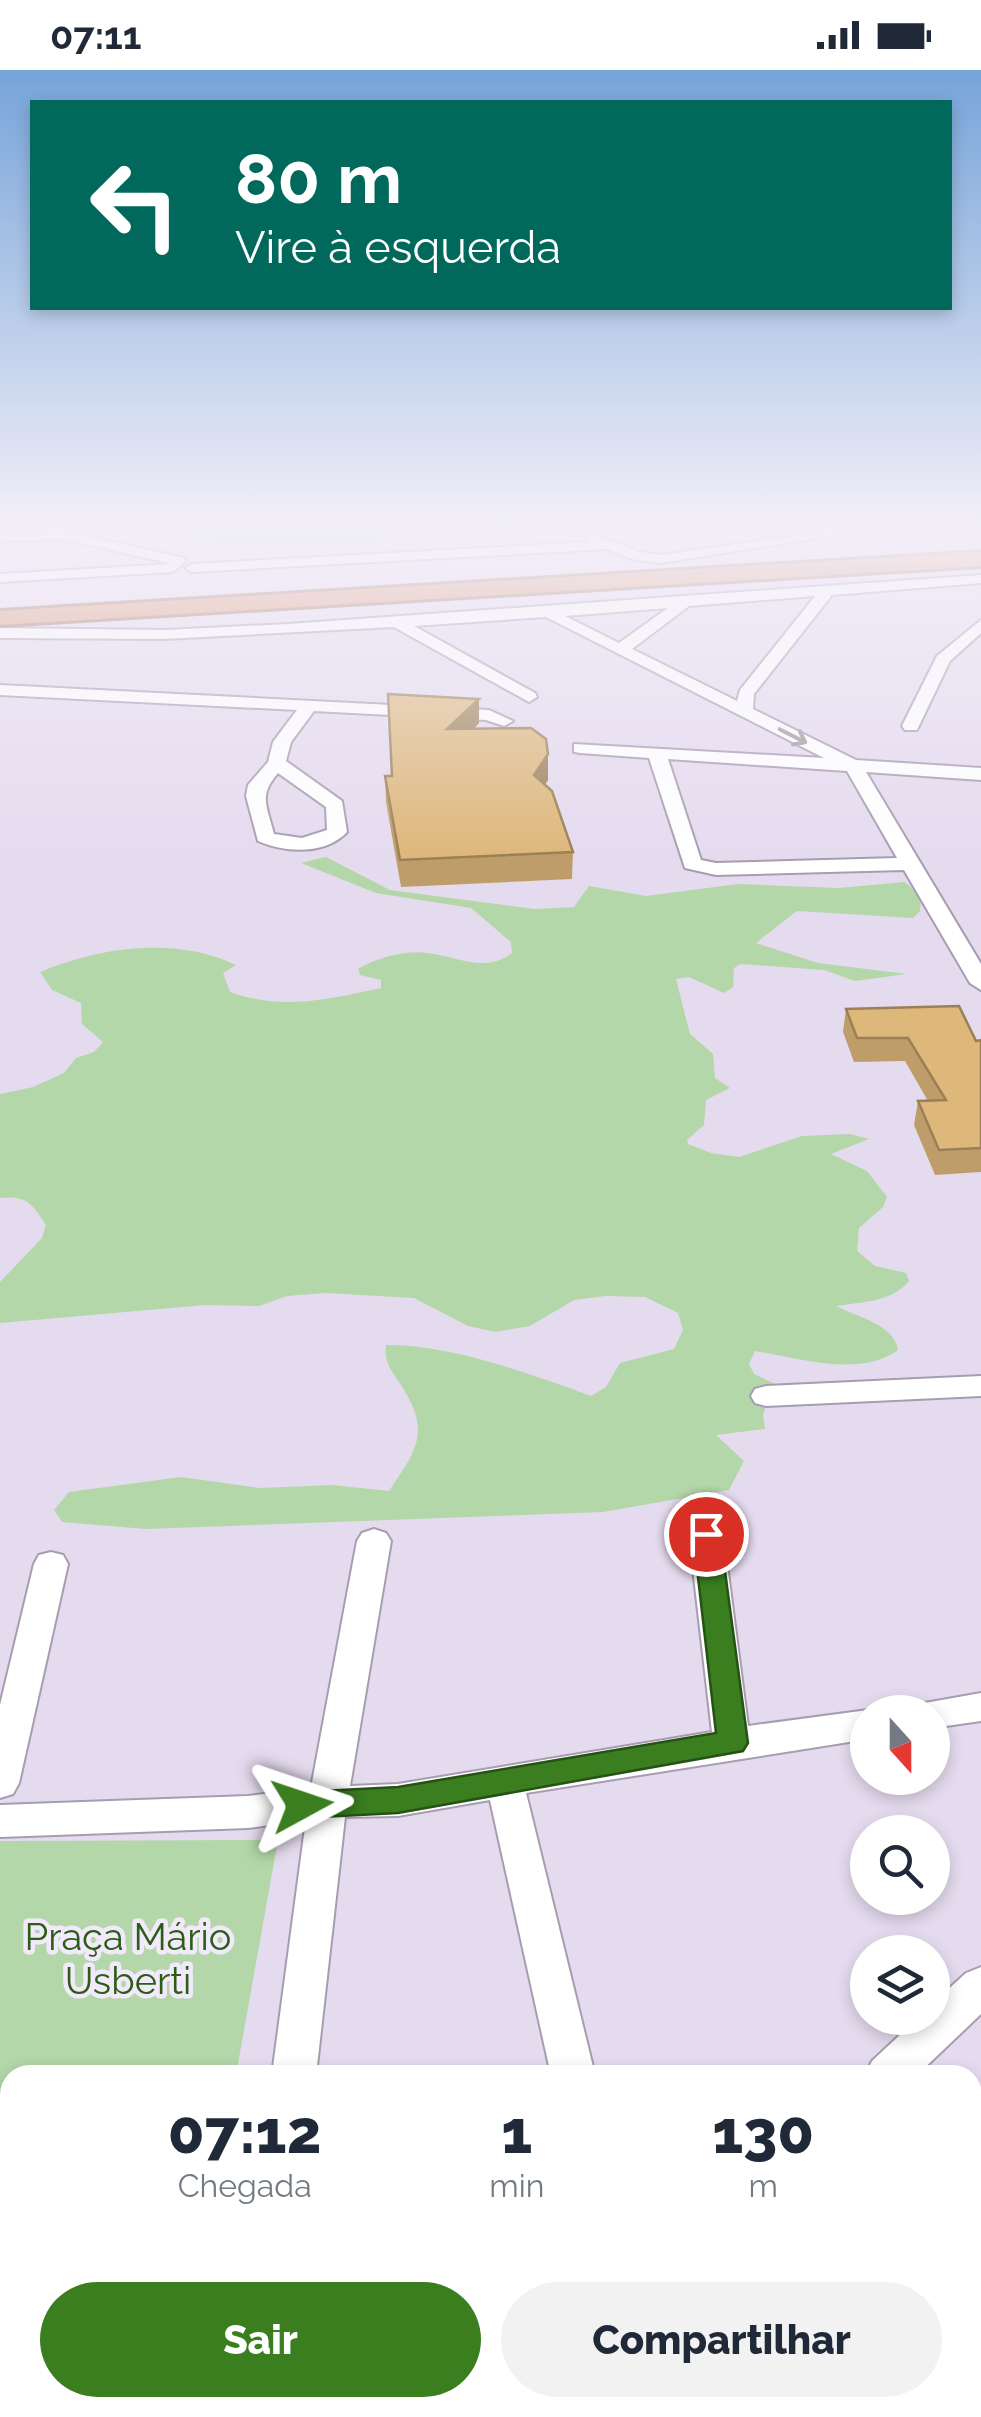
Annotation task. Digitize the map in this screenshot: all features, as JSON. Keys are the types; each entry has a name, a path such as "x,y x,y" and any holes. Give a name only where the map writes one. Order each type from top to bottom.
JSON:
{"street":[{"path":"424,638 530,697"},
{"path":"609,638 895,769"},
{"path":"618,638 628,645"},
{"path":"628,645 638,638"},
{"path":"745,703 793,638"},
{"path":"911,726 944,659 967,638"},
{"path":"0,690 312,704 490,716 504,721"},
{"path":"745,703 853,766 981,982"},
{"path":"277,763 334,805 336,832 329,839 297,844 265,837 255,796 257,785 277,763 282,742 312,704"},
{"path":"580,748 981,774"},
{"path":"656,753 692,864 716,869 911,864"},
{"path":"766,1396 981,1386"},
{"path":"706,1534 732,1743"},
{"path":"295,2065 328,1802 374,1541"},
{"path":"0,1783 51,1564"},
{"path":"950,1711 981,1707"},
{"path":"0,1820 248,1812 328,1802 398,1800 850,1727"},
{"path":"505,1784 571,2065"},
{"path":"897,2065 981,1986"}],"green space":[{"path":"326,857 390,890 535,909 574,907 589,886 646,896 738,884 838,888 905,882 921,896 920,911 913,918 797,911 756,943 818,963 907,974 855,981 824,970 741,964 734,968 733,987 724,993 689,977 676,979 690,1034 713,1054 715,1078 730,1088 706,1100 704,1125 687,1140 688,1144 711,1153 739,1157 802,1136 850,1134 869,1139 831,1154 867,1171 887,1197 883,1207 859,1228 857,1251 875,1266 906,1273 909,1281 885,1297 836,1306 882,1328 898,1350 866,1363 848,1364 755,1351 749,1364 754,1374 773,1383 763,1415 765,1429 716,1435 744,1461 729,1490 603,1512 146,1529 62,1522 54,1510 69,1492 181,1477 260,1488 332,1485 389,1491 414,1450 418,1426 409,1399 388,1365 386,1345 463,1355 591,1396 606,1387 620,1363 674,1349 683,1330 678,1313 645,1297 574,1300 530,1326 495,1332 468,1326 414,1298 325,1293 287,1296 259,1306 205,1305 0,1323 0,1282 42,1238 46,1225 28,1202 0,1198 0,1094 33,1087 64,1073 76,1058 94,1052 103,1042 82,1024 81,1003 52,990 40,972 112,951 188,950 236,965 223,973 230,992 287,1002 381,988 381,980 360,975 358,969 391,956 427,953 481,963 512,953 511,942 471,908 376,893 301,863"},
{"name":"Praça Mário Usberti","path":"278,1840 238,2065 0,2065 0,1841"}],"building":[{"path":"388,694 479,699 447,729 531,728 546,739 548,754 534,775 552,791 573,852 400,860 385,776 392,776"},
{"path":"959,1006 976,1041 981,1040 981,1148 939,1150 918,1101 946,1100 908,1038 857,1038 846,1009"}],"route":[{"path":"302,1805 398,1800 732,1743 706,1534"}]}
